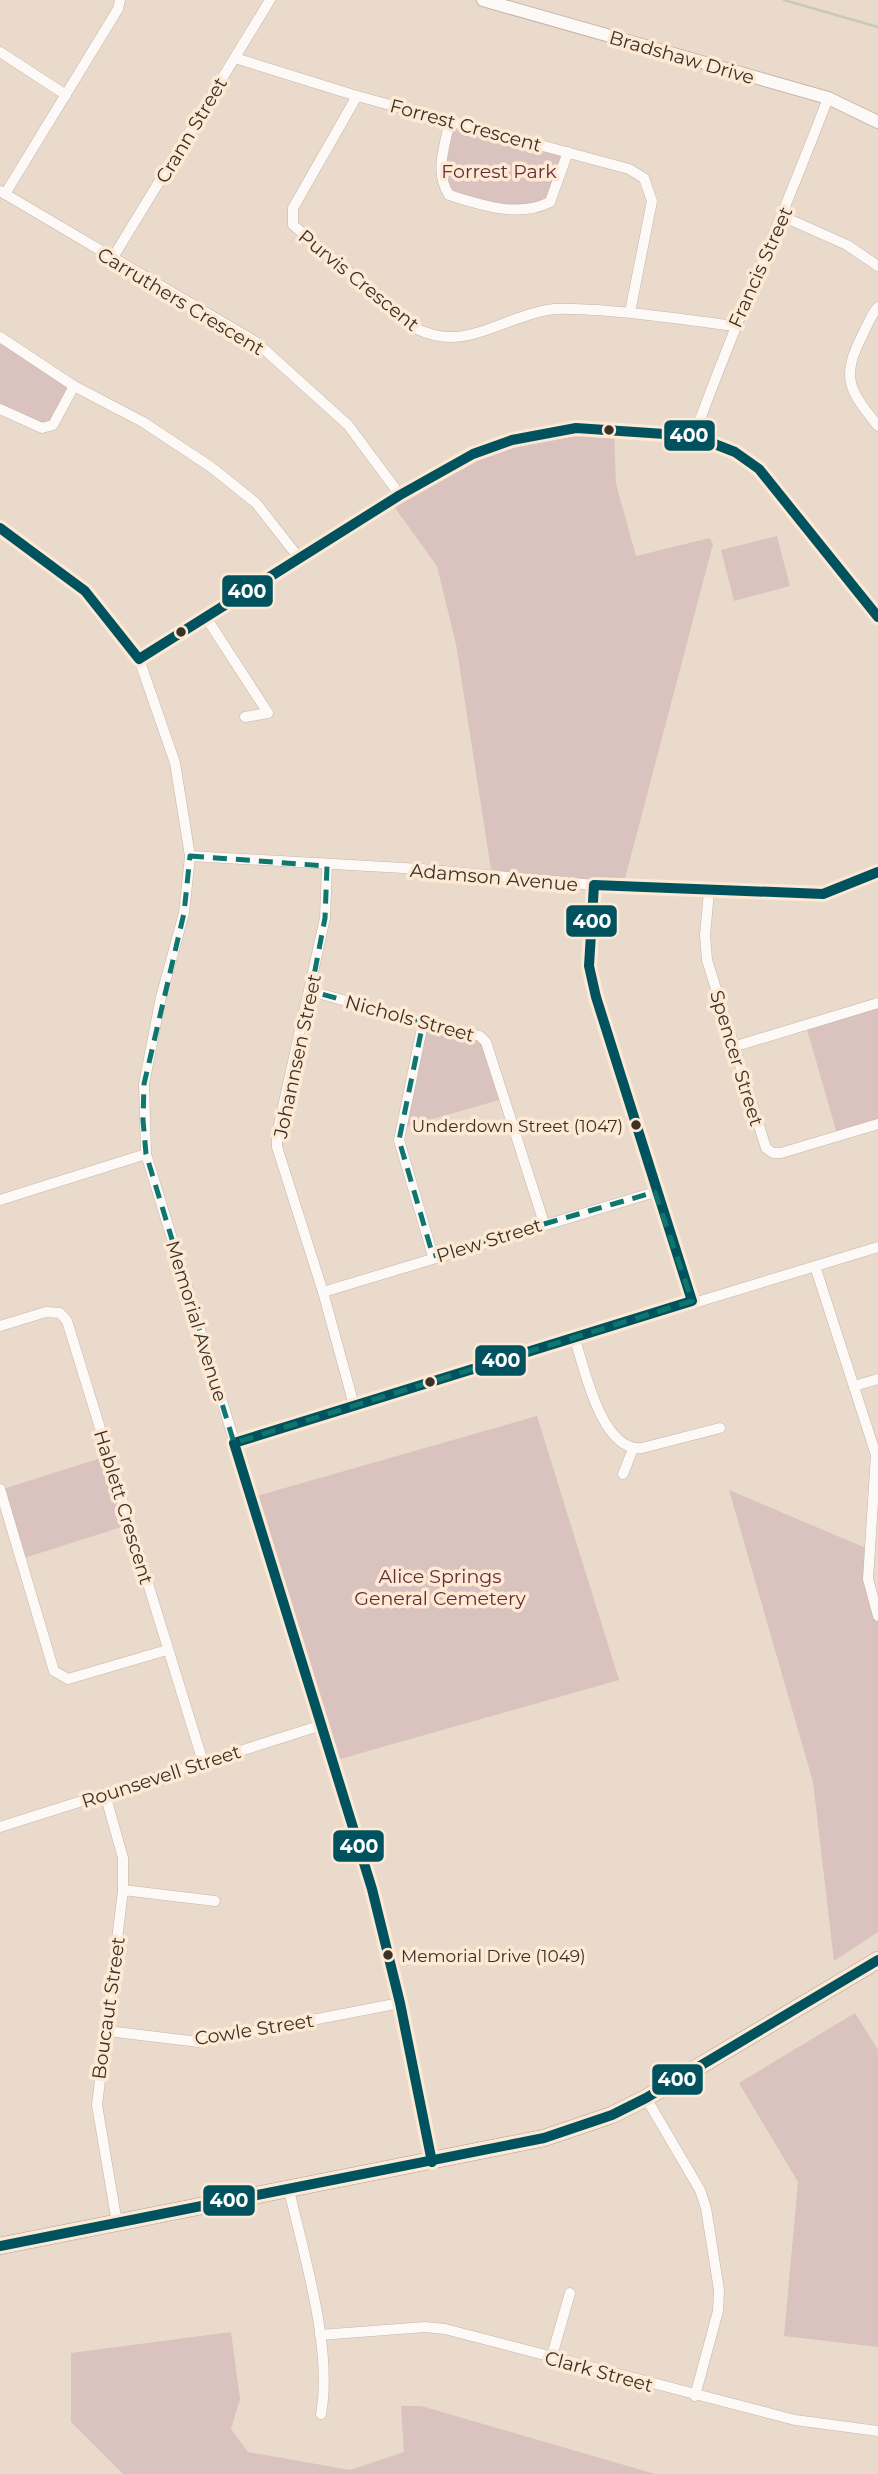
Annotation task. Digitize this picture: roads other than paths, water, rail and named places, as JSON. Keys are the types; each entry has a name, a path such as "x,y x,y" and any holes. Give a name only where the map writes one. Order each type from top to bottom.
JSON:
{"main road":[{"path":"0,2246 544,2138 612,2115 646,2098 836,1983 878,1961"},
{"path":"0,2239 59,2235"}],"street":[{"path":"3,192 66,95 118,9 120,0"},
{"name":"Crann Street","path":"112,259 270,0"},
{"name":"Bradshaw Drive","path":"483,0 828,98 878,122"},
{"path":"0,52 66,95"},
{"name":"Forrest Crescent","path":"235,58 357,96 629,169 644,178 650,188 652,201 630,313"},
{"name":"Purvis Crescent","path":"357,96 293,208 291,218 296,231 415,328 433,337 460,338 547,310 630,313 734,326"},
{"name":"Francis Street","path":"694,436 734,326 783,217 828,98"},
{"path":"450,120 440,169 441,183 449,195 494,208 537,208 550,202 568,152"},
{"name":"Carruthers Crescent","path":"3,192 256,342 348,425 400,495"},
{"path":"783,217 847,244 878,266"},
{"path":"878,307 848,367 850,386 856,398 878,426"},
{"path":"0,337 74,386 143,422 211,467 256,503 299,558"},
{"path":"0,410 42,428 53,425 74,386"},
{"path":"139,659 207,619 400,495 473,454 545,432 576,428 694,436 735,452 759,470 878,617"},
{"name":"Memorial Avenue","path":"0,528 85,591 139,659 175,763 190,856 184,913 161,997 144,1084 146,1154 372,1889 400,2003 432,2162"},
{"path":"207,619 268,713 245,717"},
{"name":"Adamson Avenue","path":"190,856 327,866 421,869 594,885 709,892 823,894 878,872"},
{"name":"Johannsen Street","path":"327,866 325,918 311,991 277,1134 277,1147 323,1292 354,1405"},
{"path":"594,885 589,966 655,1192 692,1301"},
{"name":"Spencer Street","path":"709,892 705,935 707,960 766,1148 773,1153 878,1124"},
{"name":"Nichols Street","path":"311,991 423,1023 480,1036 486,1042 544,1223"},
{"path":"733,1047 878,1003"},
{"path":"423,1023 399,1140 433,1256"},
{"path":"0,1200 146,1154"},
{"name":"Plew Street","path":"323,1292 433,1256 655,1192"},
{"path":"234,1443 692,1301 878,1247"},
{"path":"815,1266 876,1455 874,1533 868,1579 878,1616"},
{"name":"Hablett Crescent","path":"0,1326 46,1312 60,1312 67,1321 167,1650 204,1762"},
{"path":"575,1339 594,1400 610,1429 623,1443 633,1449 720,1428"},
{"path":"854,1386 878,1379"},
{"path":"623,1474 633,1449"},
{"path":"0,1489 54,1671 68,1679 167,1650"},
{"name":"Rounsevell Street","path":"0,1827 322,1725"},
{"name":"Boucaut Street","path":"105,1794 123,1858 123,1890 97,2105 117,2223"},
{"path":"123,1890 215,1901"},
{"name":"Cowle Street","path":"107,2031 200,2042 400,2003"},
{"path":"646,2098 700,2190 706,2208 719,2290 718,2311 695,2396"},
{"path":"289,2190 320,2335 326,2392 321,2414"},
{"path":"551,2359 570,2293"},
{"name":"Clark Street","path":"320,2335 425,2327 445,2329 551,2359 795,2420 878,2431"}],"waterway":[{"path":"784,0 878,27"}],"place":[{"name":"Underdown Street (1047)","path":"636,1125"},
{"name":"Memorial Drive (1049)","path":"388,1955"}],"park label":[{"name":"Forrest Park","path":"499,171"},
{"name":"Alice Springs General Cemetery","path":"440,1587"}]}
